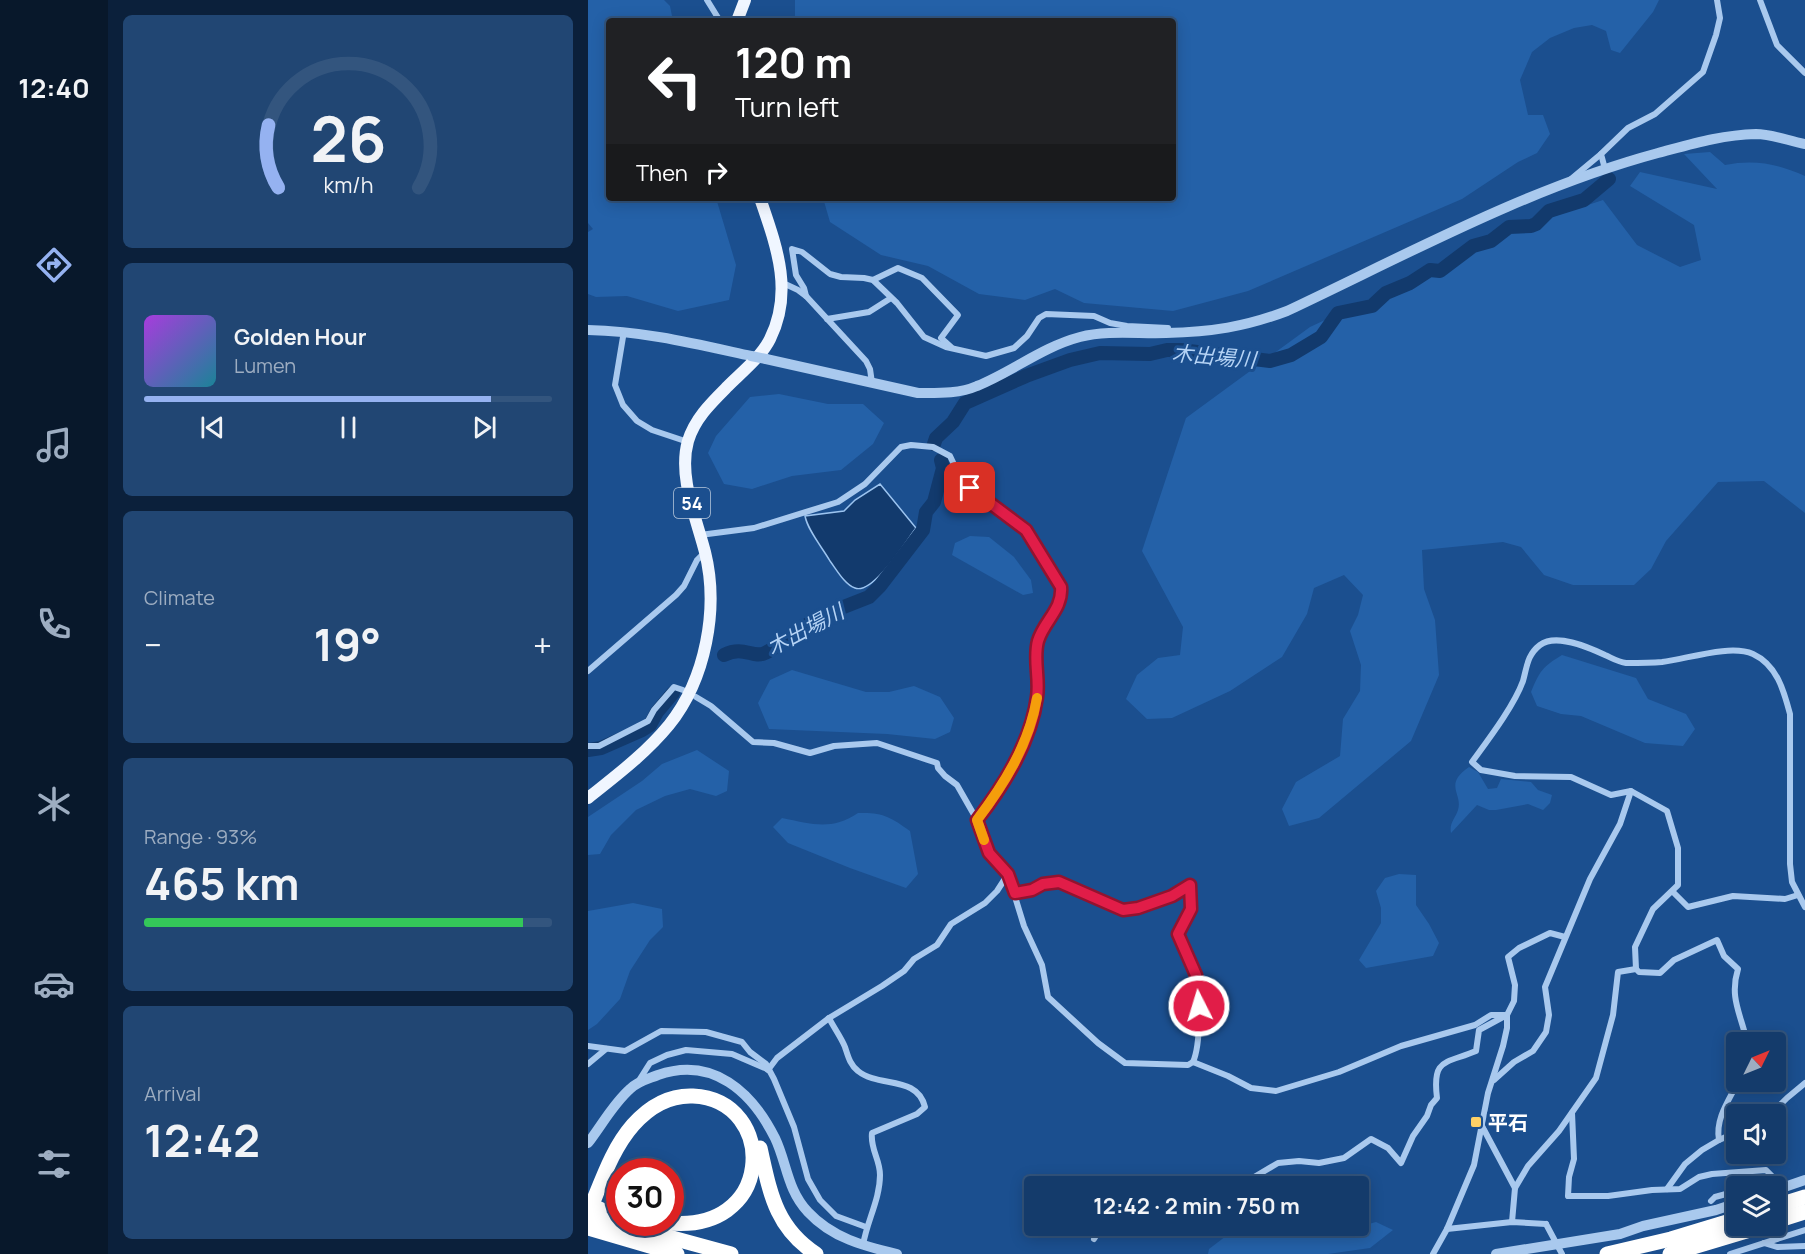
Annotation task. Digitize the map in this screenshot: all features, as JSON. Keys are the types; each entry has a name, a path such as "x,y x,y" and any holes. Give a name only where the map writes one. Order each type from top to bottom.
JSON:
{"highway":[{"path":"588,1195 614,1138 626,1121 643,1105 662,1093 673,1090 711,1091 736,1105 748,1118 759,1143 774,1204 790,1231 816,1254"},
{"path":"613,1158 625,1135 640,1118 657,1105 677,1097 699,1096 728,1108 748,1134 753,1154 753,1166 747,1186 735,1204 718,1216 695,1223 684,1223"},
{"path":"591,1217 606,1177"},
{"path":"1786,1203 1805,1197"},
{"path":"1786,1218 1805,1212"},
{"path":"591,1217 606,1215"},
{"path":"591,1217 676,1254"},
{"path":"591,1217 731,1254"},
{"path":"1607,1254 1671,1239 1726,1222"},
{"path":"1670,1254 1730,1236"}],"main road":[{"path":"738,18 745,0"},
{"name":"54","path":"588,798 625,769 670,723 691,687 700,665 708,630 710,590 706,555 686,474 688,442 703,412 762,351 770,339 781,307 783,283 778,252 761,201"}],"street":[{"path":"707,0 718,18"},
{"path":"1568,181 1628,128 1655,114 1703,72 1720,18 1717,0"},
{"path":"1760,0 1778,45 1805,73"},
{"path":"588,330 625,330 918,393 957,391 975,387 1038,354 1081,337 1100,334 1191,332 1240,327 1258,322 1287,311 1505,207 1568,181 1605,169 1719,136 1760,134 1805,144"},
{"path":"1600,154 1605,169"},
{"path":"806,297 804,288 796,275 792,249 802,252 830,274 841,278 873,280 924,337 952,348 986,356 1014,348 1028,336 1038,318 1046,314 1094,316 1110,323 1127,326 1168,328 1191,332"},
{"path":"873,280 898,268 922,278 958,315 941,338 952,348"},
{"path":"783,283 798,290 806,297 866,361 872,383"},
{"path":"827,319 869,312 891,298"},
{"path":"625,330 615,386 623,405 637,421 652,430 688,442"},
{"path":"700,535 754,528 838,502 865,484 901,447 911,445 933,447 950,456 959,475 970,488 1026,530 1061,587 1062,597 1038,641 1039,683 1033,722 1017,759 977,820"},
{"path":"588,671 676,595 690,576 697,560 703,554 706,555"},
{"path":"1636,969 1635,947 1653,909 1678,885 1680,875 1678,848 1667,811 1630,791 1611,795 1570,777 1515,776 1481,770 1472,762 1522,683 1529,656 1540,645 1551,639 1559,639 1619,662 1664,662 1734,651 1754,655 1776,674 1784,690 1790,714 1792,882 1805,907"},
{"path":"588,746 599,746 648,722 658,704 674,687 683,690"},
{"path":"696,698 711,706 753,742 774,743 810,753 834,746 877,743 938,763 938,768 957,785 977,820 989,853 1008,874 1024,926 1042,965 1048,996 1098,1043 1125,1064 1188,1065 1193,1062"},
{"path":"1492,1081 1514,1062 1533,1051 1546,1032 1550,1015 1545,987 1590,879 1620,824 1630,791"},
{"path":"768,1070 777,1059 829,1018 882,986 904,971 914,959 937,945 951,924 985,903 997,891 1008,874"},
{"path":"1015,893 1032,890 1043,884 1059,882 1123,910 1138,908 1172,896 1190,885 1191,909 1178,934 1196,975 1199,1006 1193,1062"},
{"path":"1672,892 1688,907 1733,896 1785,898 1798,895"},
{"path":"1434,1254 1474,1165 1492,1081 1507,1028 1507,1015 1514,1001 1515,985 1508,957 1519,948 1550,933 1565,937"},
{"path":"1512,1222 1515,1188 1528,1166 1559,1131 1596,1078 1613,1015 1618,972 1636,969 1639,972 1660,973 1674,960 1717,940 1724,956 1738,969 1733,983 1734,996 1744,1032"},
{"path":"1193,1062 1251,1088 1276,1090 1339,1072 1401,1046 1475,1024 1491,1015 1507,1015"},
{"path":"1256,1176 1278,1163 1299,1161 1318,1163 1344,1158 1353,1154 1363,1143 1371,1139 1388,1148 1401,1163 1413,1136 1437,1098 1436,1073 1441,1066 1453,1058 1476,1051 1479,1030 1507,1015"},
{"path":"829,1018 846,1054 860,1073 911,1088 922,1096 925,1107 917,1114 872,1133 871,1145 877,1156 881,1172 879,1194 866,1227 863,1245"},
{"path":"588,1046 625,1051 661,1031 706,1032 742,1042 750,1052 766,1064 787,1107 808,1179 820,1200 837,1216 866,1227"},
{"path":"588,1064 606,1049"},
{"path":"638,1083 650,1063 686,1050 732,1054 768,1070"},
{"path":"588,1143 612,1108 629,1089 638,1083 667,1072 687,1070 706,1073 740,1089 763,1116 776,1141 786,1175 806,1211 826,1229 863,1245 897,1254"},
{"path":"1782,1104 1805,1083"},
{"path":"1719,1140 1722,1112 1733,1092"},
{"path":"1572,1112 1574,1159 1569,1177 1568,1196 1608,1196 1680,1189 1700,1177 1712,1174 1766,1170 1772,1176"},
{"path":"1482,1126 1515,1188"},
{"path":"1667,1189 1685,1164 1726,1137"},
{"path":"1786,1187 1805,1180"},
{"path":"1711,1201 1715,1197 1726,1194"},
{"path":"1496,1254 1620,1234 1643,1226 1726,1207"},
{"path":"1447,1229 1512,1222 1546,1224 1562,1254"},
{"path":"1730,1254 1805,1230"},
{"path":"1763,1243 1777,1247 1805,1246"},
{"path":"1749,1254 1763,1243"}],"shaded area":[{"path":"588,0 664,0 670,6 672,18 606,18 606,201 717,201 736,265 729,300 678,311 627,296 596,297 588,294 588,232 593,229 588,223"},
{"path":"795,0 1659,0 1653,12 1620,53 1611,50 1606,31 1592,25 1574,28 1550,38 1532,52 1520,80 1528,115 1543,115 1550,134 1537,153 1518,162 1462,199 1248,291 1173,311 1084,303 1055,289 1025,300 979,294 928,266 881,255 830,222 824,201 1176,201 1176,18 795,18"},
{"path":"1710,152 1725,165 1746,162 1766,164 1805,176 1805,513 1764,481 1718,482 1666,541 1651,569 1634,585 1573,585 1544,575 1521,547 1503,542 1422,550 1424,589 1435,620 1439,675 1411,741 1319,818 1289,826 1282,809 1296,782 1340,756 1343,719 1360,691 1361,665 1350,631 1358,615 1363,595 1344,575 1314,588 1307,614 1282,657 1230,691 1172,718 1147,719 1126,699 1137,675 1158,658 1180,655 1183,627 1142,551 1186,418 1310,327 1531,224 1603,200 1637,245 1680,267 1701,260 1694,225 1630,186 1640,172 1717,189 1684,154"},
{"path":"779,394 828,404 863,404 884,423 873,444 841,470 792,476 752,489 724,484 708,453 716,436 750,397"},
{"path":"880,484 916,528 880,576 862,588 855,588 844,580 830,561 812,533 805,516 844,511 855,500"},
{"path":"970,536 989,537 1014,557 1031,580 1033,593 1023,595 952,555 955,543"},
{"path":"1562,655 1636,678 1648,699 1686,714 1695,729 1683,746 1645,743 1581,716 1561,714 1537,706 1531,692 1537,679 1546,666"},
{"path":"792,670 866,692 889,692 914,686 940,697 954,718 950,732 935,739 887,734 769,729 758,703 770,680"},
{"path":"697,750 729,771 727,791 716,796 690,789 665,796 636,810 611,835 600,854 588,855 588,817 642,781 662,764"},
{"path":"1469,767 1478,772 1488,789 1497,788 1501,779 1531,782 1538,790 1552,795 1550,803 1543,810 1528,804 1496,810 1477,805 1451,833 1459,804 1455,784 1461,773"},
{"path":"858,813 886,816 910,831 918,874 906,888 788,843 773,827 782,818 821,825 839,822"},
{"path":"1399,874 1416,875 1416,905 1439,943 1433,956 1366,968 1359,960 1381,923 1381,908 1376,891 1385,878"},
{"path":"633,903 662,909 663,927 650,940 630,971 620,999 597,1024 588,1030 588,911"},
{"path":"1376,1222 1393,1230 1370,1248 1328,1254 1208,1254 1209,1249 1226,1236 1369,1236 1369,1224"}],"waterway":[{"name":"木出場川","path":"934,444 936,438 953,422 965,403 1026,376 1070,360 1100,353 1150,354 1167,350 1270,361 1291,355 1321,337 1338,313 1372,306 1386,293 1410,283 1430,270 1440,271 1473,246 1491,241 1509,227 1531,226 1549,211 1584,200 1609,179"},
{"name":"木出場川","path":"724,655 737,651 765,653 780,642 794,639 808,624 820,621 841,608 869,597 923,530 926,512 934,502 943,468 941,460"},
{"name":"木出場川","path":"588,750 601,748 650,725 657,712 673,693"}],"slow traffic":[{"path":"984,840 977,820 1017,759 1033,722 1037,698"}],"place":[{"name":"平石","path":"1476,1122"}],"route":[{"path":"970,488 1026,530 1061,587 1062,597 1038,641 1039,683 1033,722 1017,759 977,820 989,853 1008,874 1015,893 1032,890 1043,884 1059,882 1123,910 1138,908 1172,896 1190,885 1191,909 1178,934 1196,975 1199,1006"}]}
